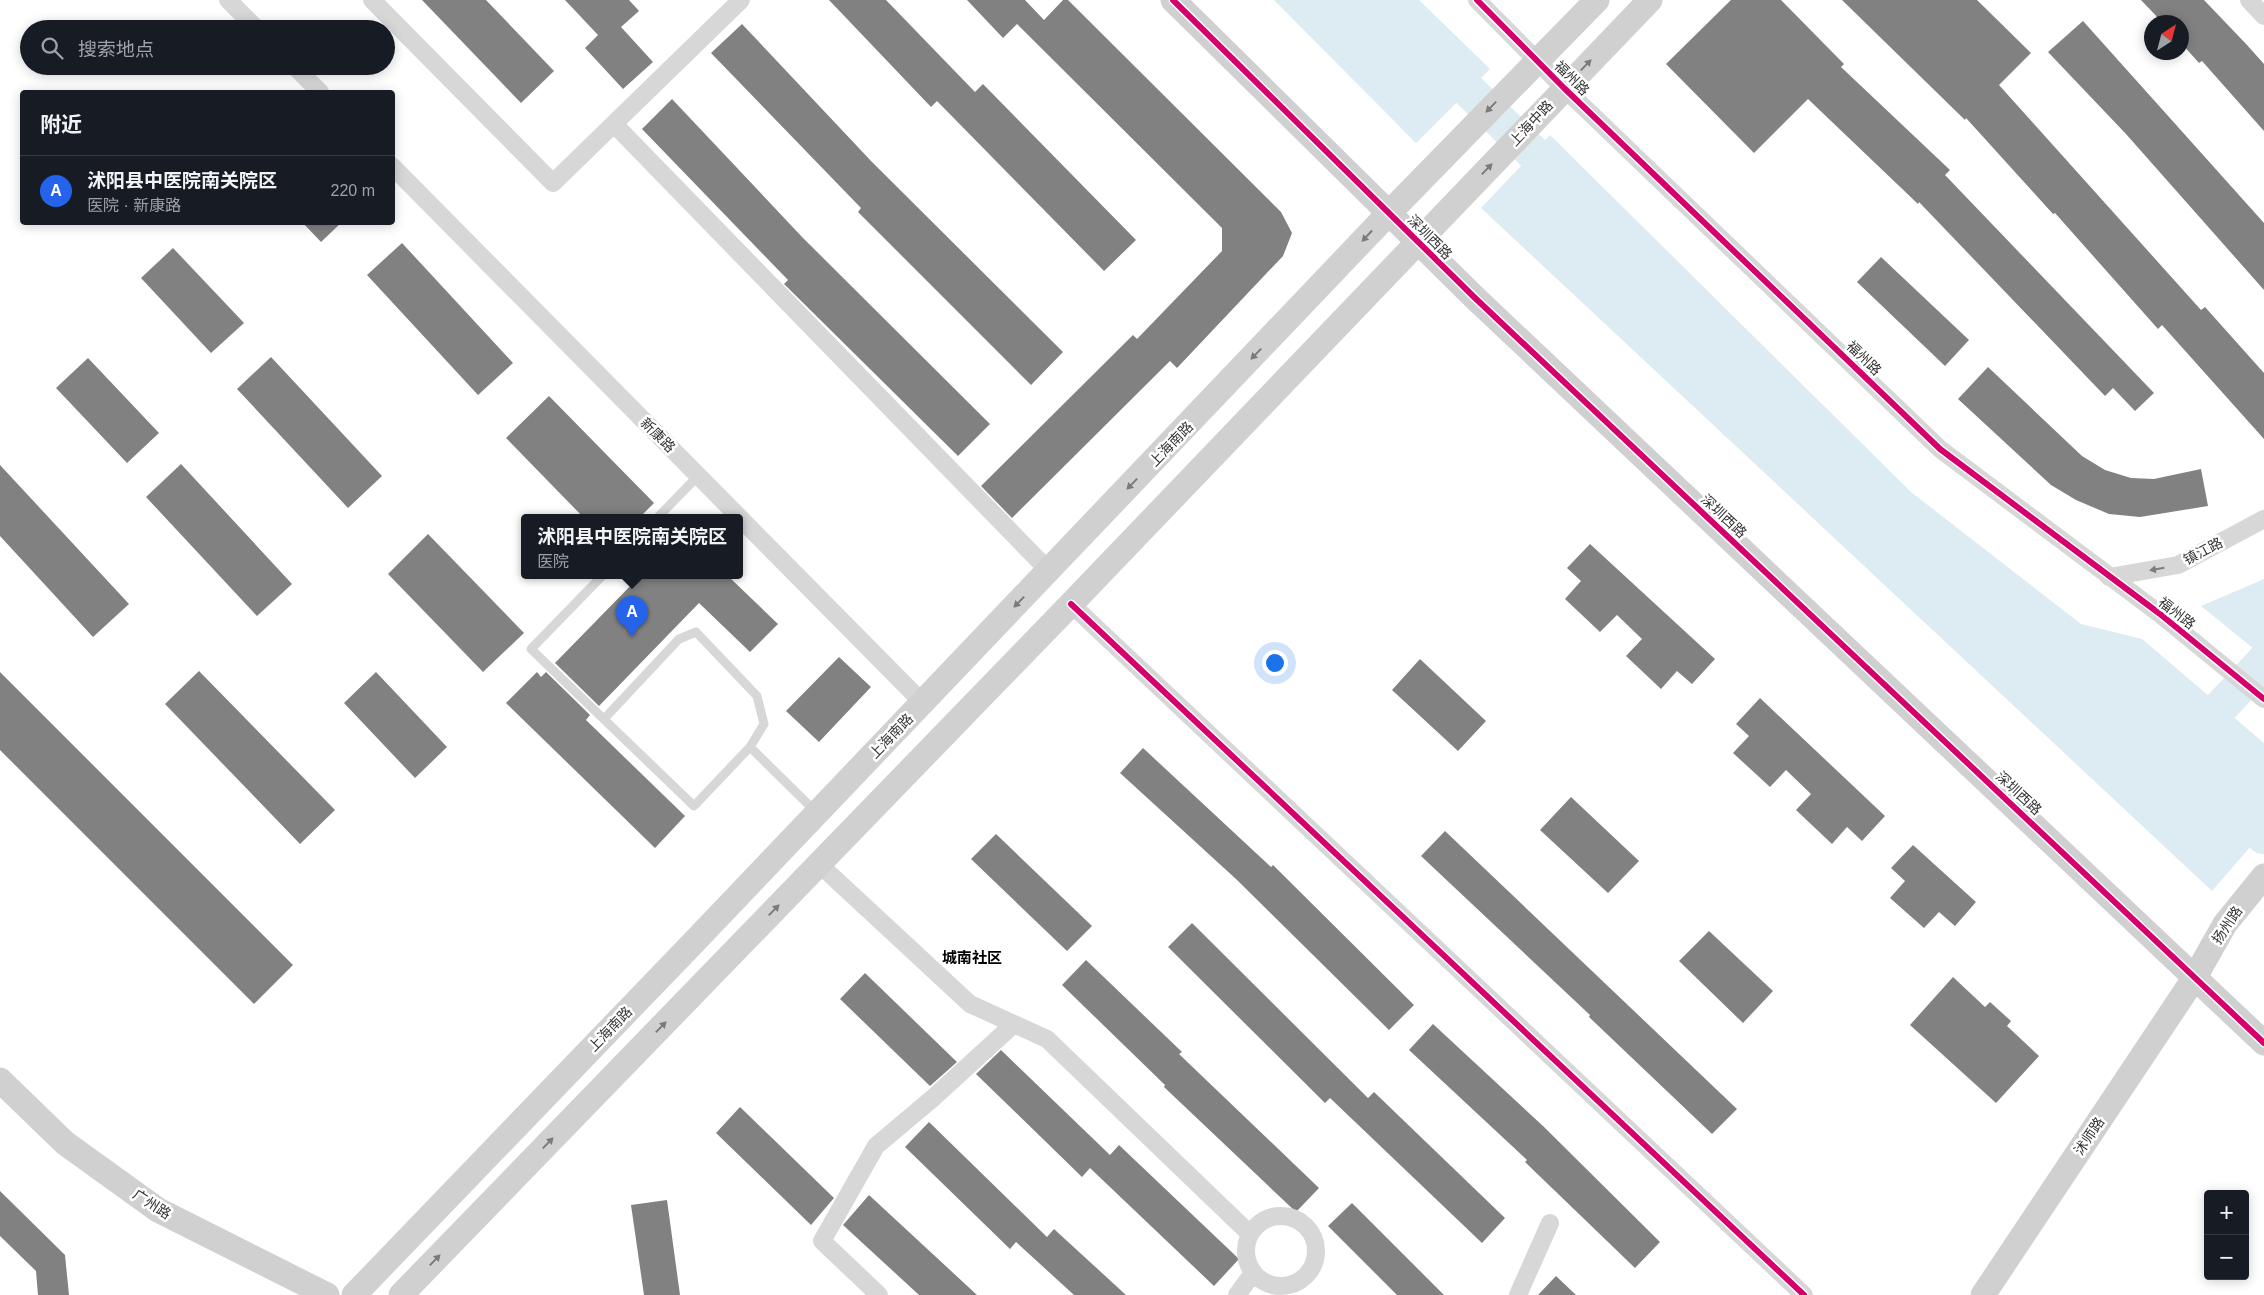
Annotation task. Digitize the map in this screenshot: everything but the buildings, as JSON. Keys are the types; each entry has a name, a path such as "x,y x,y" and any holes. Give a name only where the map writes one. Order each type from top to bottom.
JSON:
{"main road":[{"name":"深圳西路","path":"1173,0 1417,241 2264,1043"},
{"path":"1530,66 1597,0"},
{"name":"上海中路","path":"1417,241 1650,0"},
{"name":"上海南路","path":"354,1295 818,813 1530,66"},
{"path":"401,1295 1071,604 1417,241"},
{"name":"扬州路","path":"2195,977 2225,924 2264,876"},
{"name":"沭师路","path":"1983,1295 2195,977"},
{"name":"广州路","path":"0,1080 65,1143 158,1210 327,1295"}],"street":[{"path":"228,0 248,20"},
{"path":"372,0 392,20"},
{"path":"395,23 553,183 741,0"},
{"name":"福州路","path":"1477,0 1530,66 1558,94 1940,449 2160,614 2264,700"},
{"path":"2249,0 2264,16"},
{"path":"303,75 318,90"},
{"path":"614,124 1049,571"},
{"name":"新康路","path":"395,169 736,514"},
{"name":"镇江路","path":"2109,577 2178,565 2264,519"},
{"name":"新康路","path":"743,521 923,703"},
{"path":"1071,604 1804,1295"},
{"path":"819,864 970,1004 1047,1039 1250,1234"},
{"path":"879,1295 822,1241 876,1146 933,1098 1014,1024"},
{"path":"1280,1216 1292,1218 1310,1232 1315,1243 1316,1255 1313,1267 1306,1276 1291,1285 1273,1286 1262,1281 1253,1273 1246,1254 1250,1234 1258,1225 1268,1218 1280,1216"},
{"path":"1518,1295 1550,1223"},
{"path":"1237,1295 1253,1273"}],"lane":[{"path":"661,514 698,476"},
{"path":"599,579 531,649 694,806 750,747 764,724 758,696 696,632 679,639 604,719"},
{"path":"750,747 818,813"}],"shaded area":[{"path":"1274,0 1419,0 1490,69 1416,143"},
{"path":"1550,135 1911,492 2081,624 2142,639 2264,743 2264,831 2212,891 1481,208"},
{"path":"2264,579 2264,657 2201,606"}],"waterway":[{"path":"1376,0 1567,186"},
{"path":"2188,742 2264,661"},
{"path":"2226,801 2264,837"}],"cycle path":[{"path":"1173,0 1474,297 2264,1043"},
{"path":"1477,0 1564,88 1940,449 2160,614 2264,699"},
{"path":"1071,604 1804,1295"}],"place":[{"name":"沭阳县中医院南关院区","path":"632,637"}],"district":[{"name":"城南社区","path":"972,958"}]}
